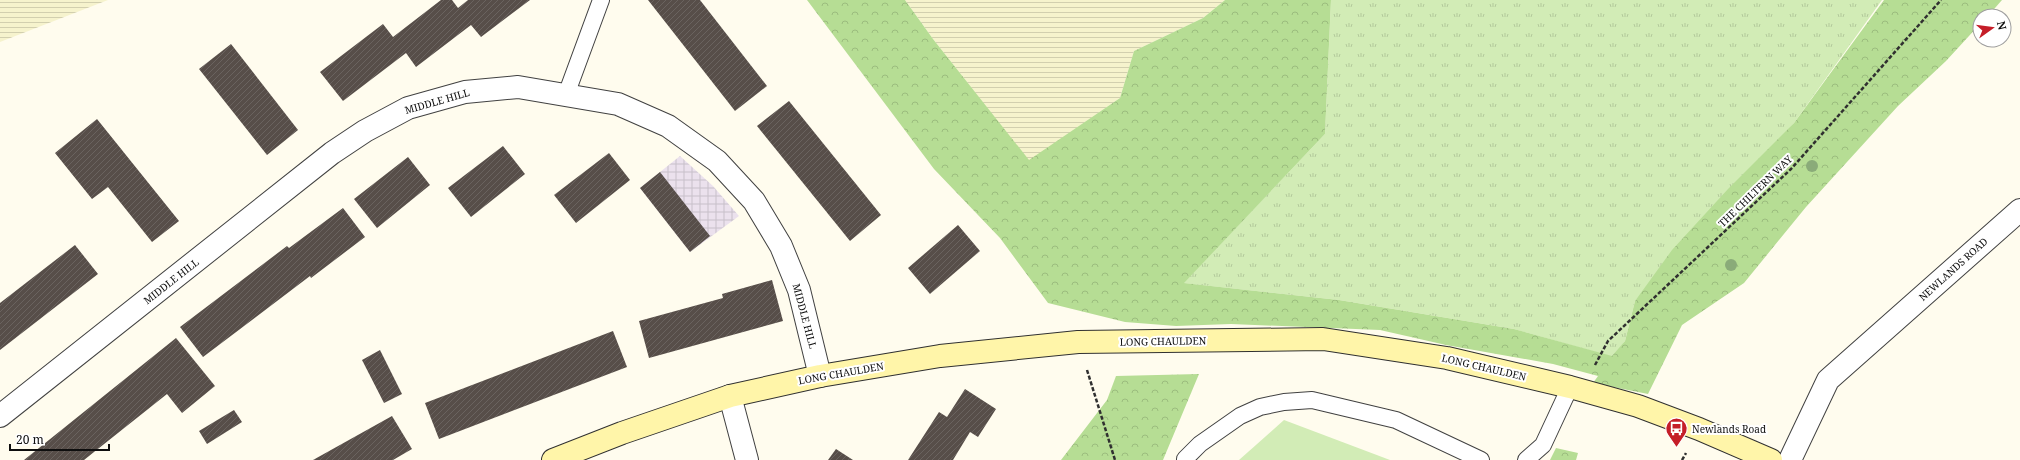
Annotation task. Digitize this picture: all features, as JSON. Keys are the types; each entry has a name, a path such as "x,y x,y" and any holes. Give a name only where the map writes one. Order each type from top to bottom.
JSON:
{"street":[{"name":"MIDDLE HILL","path":"0,416 332,153 365,131 408,108 465,92 518,87 618,104 668,126 717,161 754,201 781,246 799,290 820,376"},
{"name":"NEWLANDS ROAD","path":"1790,460 1828,380 2020,210"},
{"name":"LONG CHAULDEN","path":"553,460 622,433 730,396 820,376 940,356 1078,342 1322,339 1447,358 1575,389 1638,406 1700,429 1771,460"},
{"path":"730,396 747,460"}],"lane":[{"path":"566,95 601,0"},
{"path":"1526,460 1543,444 1575,389"},
{"path":"1185,459 1200,444 1240,416 1260,407 1284,402 1312,400 1396,420 1481,460"}],"path":[{"name":"THE CHILTERN WAY","path":"1575,389 1608,341 1791,169 1942,0"},
{"path":"1078,342 1115,460"}],"shaded area":[{"path":"0,0 108,0 0,42"},
{"path":"905,0 1225,0 1203,18 1134,51 1120,98 1029,161 933,39"},
{"path":"680,156 713,186 739,216 690,252 640,188"}],"green space":[{"path":"807,0 905,0 933,39 1029,160 1120,98 1134,51 1203,18 1225,0 1331,0 1325,134 1184,283 1339,300 1514,329 1612,356 1625,341 1635,301 1672,250 1728,189 1794,123 1884,0 2002,0 1995,8 1972,8 1972,33 1946,61 1898,106 1806,207 1744,283 1682,325 1648,394 1593,383 1598,376 1553,364 1446,345 1380,330 1231,324 1176,326 1125,322 1048,303 1000,238 934,169"},
{"path":"1331,0 1882,0 1794,123 1635,301 1625,341 1613,357 1514,329 1339,300 1183,283 1325,134"},
{"path":"1199,374 1163,460 1061,460 1107,400 1116,376"},
{"path":"1284,420 1390,460 1239,460"},
{"path":"1556,448 1578,453 1576,460 1550,460"}],"building":[{"path":"441,0 452,0 458,8 468,0 530,0 481,37 471,25 416,67 406,53 343,101 320,72 383,24 393,37"},
{"path":"648,0 700,0 767,86 735,111"},
{"path":"231,44 298,130 267,155 199,69"},
{"path":"789,101 881,215 850,241 757,126"},
{"path":"97,119 179,221 152,242 108,187 92,199 55,153"},
{"path":"503,146 525,174 471,217 448,188"},
{"path":"609,153 630,180 576,223 554,195"},
{"path":"408,157 430,185 377,228 354,199"},
{"path":"660,172 710,236 690,252 640,188"},
{"path":"343,208 365,237 311,278 310,276 203,357 180,327 287,246 289,248"},
{"path":"958,225 980,251 930,294 908,268"},
{"path":"75,245 98,274 0,350 0,303"},
{"path":"772,280 783,321 649,358 639,321 723,298 722,294"},
{"path":"613,331 627,367 439,439 425,403"},
{"path":"176,338 215,386 182,413 167,394 84,460 24,460"},
{"path":"380,350 402,394 384,403 362,360"},
{"path":"965,389 996,409 978,437 970,432 953,460 908,460 939,412 947,417"},
{"path":"234,410 242,422 207,444 199,431"},
{"path":"392,416 412,449 393,460 313,460"},
{"path":"836,449 853,460 828,460"}],"place":[{"name":"Newlands Road","path":"1676,448"}]}
